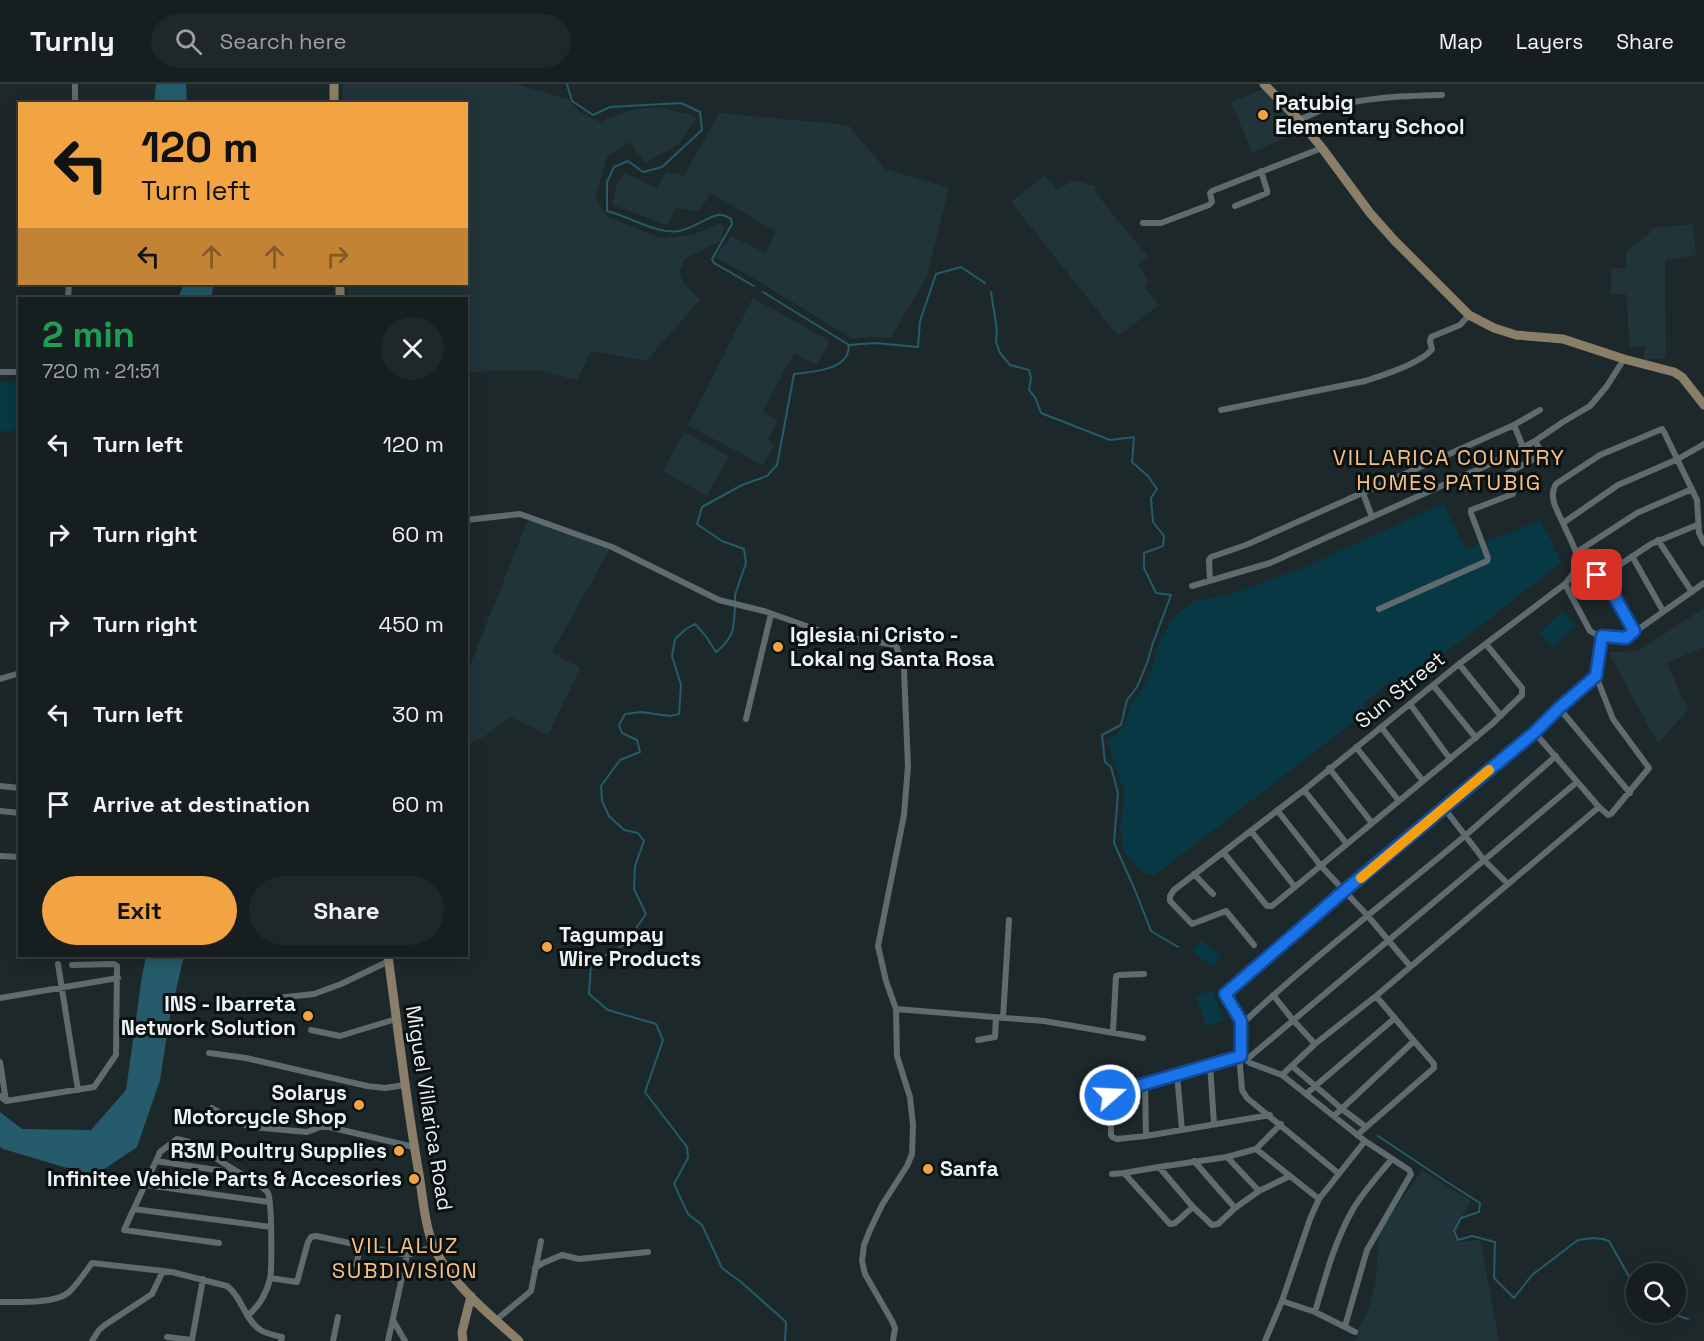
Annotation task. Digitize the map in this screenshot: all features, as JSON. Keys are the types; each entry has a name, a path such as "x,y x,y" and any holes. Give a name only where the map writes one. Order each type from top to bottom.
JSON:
{"main road":[{"path":"334,84 334,102"},
{"path":"1264,84 1299,120 1376,220 1469,315 1494,328 1516,335 1563,339 1674,372 1682,377 1704,405"},
{"name":"Miguel Villarica Road","path":"389,958 414,1147 424,1211 434,1247 442,1263 471,1296 519,1341"},
{"path":"463,1341 462,1332 471,1296"}],"street":[{"path":"75,84 75,102"},
{"path":"1299,120 1326,109 1356,102 1391,97 1442,95"},
{"path":"1143,223 1161,223 1209,205 1212,202 1210,193 1212,191 1322,148"},
{"path":"1235,206 1267,194 1268,190 1261,171"},
{"path":"1221,410 1378,377 1430,352 1431,337 1460,325 1469,315"},
{"path":"1192,586 1270,562 1501,459 1535,441 1590,406 1607,386 1624,359"},
{"path":"0,372 18,372"},
{"path":"1210,580 1209,560 1211,557 1246,545 1363,493 1514,425 1540,410"},
{"path":"1514,425 1523,447"},
{"path":"1692,489 1637,513 1577,552 1552,497 1556,484 1600,455 1662,429 1678,459 1692,489 1697,500 1697,525 1704,543"},
{"path":"1379,609 1487,561 1488,558 1471,510 1513,494 1508,473 1541,455 1535,441"},
{"path":"1563,523 1618,485 1678,459 1704,444"},
{"path":"1363,493 1372,517"},
{"path":"468,520 520,514 612,547 719,600 771,614 832,635 896,645 904,670 908,766 904,815 878,946 886,981 896,1009 897,1056 910,1097 913,1125 912,1154 870,1230 864,1245 862,1261 865,1274 895,1328 893,1341"},
{"path":"1603,576 1658,540 1697,525"},
{"path":"1658,540 1692,592"},
{"name":"Sun Street","path":"1254,945 1226,911 1192,924 1170,901 1170,896 1174,890 1304,790 1459,664 1565,584 1573,576 1577,564 1577,552"},
{"path":"1632,556 1663,611"},
{"path":"1575,569 1603,576 1634,631"},
{"path":"1565,584 1590,631 1602,636 1626,638 1704,584"},
{"path":"746,719 771,614"},
{"path":"1535,732 1606,814 1610,815 1649,768 1613,718 1596,676 1602,636"},
{"path":"1223,852 1267,906 1272,906 1476,738 1522,694 1522,688 1486,644"},
{"path":"1459,664 1501,716"},
{"path":"0,679 18,674"},
{"path":"1244,1058 1242,1024 1225,994 1344,891 1535,732 1596,676"},
{"path":"1433,685 1476,738"},
{"path":"1410,704 1450,759"},
{"path":"1559,708 1630,793"},
{"path":"1381,727 1423,781"},
{"path":"1356,747 1399,801"},
{"path":"1242,1024 1273,995 1466,835 1556,756"},
{"path":"1329,768 1372,823"},
{"path":"1338,1173 1247,1098 1242,1090 1240,1066 1244,1058 1293,1020 1576,782"},
{"path":"0,786 18,788"},
{"path":"1304,790 1347,844"},
{"path":"1282,1075 1315,1044 1376,996 1599,807"},
{"path":"1444,808 1484,860 1508,884"},
{"path":"1277,810 1321,866 1410,966"},
{"path":"0,811 18,813"},
{"path":"1251,831 1295,887"},
{"path":"0,856 18,857"},
{"path":"1194,874 1213,894"},
{"path":"978,1040 994,1037 1000,1018 1009,920"},
{"path":"277,998 314,994 341,984 389,958"},
{"path":"58,964 78,1090"},
{"path":"0,1062 3,1099 94,1087 116,1055 118,978 116,965 72,965"},
{"path":"1113,1032 1116,976 1144,974"},
{"path":"0,998 118,978"},
{"path":"1273,995 1315,1044"},
{"path":"1357,1135 1434,1068 1434,1064 1376,996"},
{"path":"896,1009 1044,1021 1143,1038"},
{"path":"311,1030 340,1036 396,1018"},
{"path":"1306,1094 1395,1018"},
{"path":"1334,1116 1414,1041"},
{"path":"209,1053 246,1058 367,1086 385,1088 405,1084"},
{"path":"1270,1115 1116,1139 1112,1137 1110,1097 1113,1093 1210,1064 1244,1058 1262,1069 1282,1075 1365,1141 1409,1170 1411,1176 1367,1250 1345,1326"},
{"path":"1210,1064 1214,1124"},
{"path":"1292,1066 1366,1127"},
{"path":"1177,1074 1182,1130"},
{"path":"1145,1084 1146,1136"},
{"path":"212,1108 250,1127 307,1132 320,1127 329,1128 414,1147"},
{"path":"1112,1174 1227,1157 1256,1149 1281,1124"},
{"path":"219,1243 124,1230 160,1152 177,1139 189,1142 261,1186 268,1193 271,1227 270,1278 255,1310 248,1315"},
{"path":"1265,1341 1319,1199 1365,1141"},
{"path":"1256,1149 1319,1199"},
{"path":"1227,1157 1259,1191"},
{"path":"1315,1312 1339,1237 1353,1209 1391,1160"},
{"path":"156,1161 241,1174"},
{"path":"1194,1161 1235,1208"},
{"path":"1159,1167 1194,1207 1215,1225 1259,1191 1290,1176"},
{"path":"1124,1173 1170,1224 1175,1223 1194,1207"},
{"path":"146,1185 269,1202"},
{"path":"134,1209 271,1227"},
{"path":"270,1278 297,1282 311,1237 316,1236 407,1255 434,1247"},
{"path":"496,1320 531,1291 542,1241"},
{"path":"356,1265 361,1245"},
{"path":"535,1268 562,1255 579,1259 648,1252"},
{"path":"388,1341 407,1255"},
{"path":"0,1302 27,1303 60,1297 68,1293 92,1263 163,1271 227,1286 234,1291 259,1329 282,1337 281,1341"},
{"path":"92,1341 105,1325 152,1294 163,1271"},
{"path":"167,1337 192,1340 203,1279"},
{"path":"1282,1301 1315,1312 1355,1332"},
{"path":"333,1341 338,1317"},
{"path":"394,1322 405,1341"}],"shaded area":[{"path":"156,84 186,84 187,102 154,102"},
{"path":"343,84 515,84 568,99 580,112 600,122 634,109 661,107 688,113 696,119 678,145 645,163 630,142 607,157 595,197 608,217 661,238 692,235 722,223 724,228 721,241 684,259 680,271 683,282 700,300 646,361 591,351 577,380 539,370 468,372 468,297 348,297 347,285 468,285 468,102 342,102"},
{"name":"Patubig Elementary School","path":"1264,89 1304,129 1252,153 1231,102"},
{"path":"719,113 848,125 885,169 949,188 927,276 891,338 853,339 715,257 731,236 766,253 776,232 711,193 699,211 676,208 667,225 613,205 616,185 625,173 656,188 667,172 684,176"},
{"path":"1045,175 1058,190 1073,180 1098,187 1094,190 1148,256 1138,266 1149,282 1145,288 1159,305 1118,336 1011,202"},
{"path":"1693,224 1696,255 1665,260 1666,358 1644,360 1645,346 1630,347 1626,294 1611,295 1611,269 1626,268 1626,251 1649,234 1652,228"},
{"path":"184,285 214,285 211,297 178,297"},
{"path":"753,298 830,341 816,365 794,353 763,411 778,421 768,439 775,445 762,465 688,425"},
{"path":"0,382 18,383 18,419 15,431 0,431"},
{"path":"684,432 729,456 707,496 663,471"},
{"path":"1443,504 1466,549 1540,521 1561,563 1395,692 1387,684 1363,704 1366,712 1154,876 1142,872 1124,853 1120,826 1125,794 1107,740 1124,728 1130,706 1145,684 1159,642 1174,617 1193,601 1228,595 1302,568"},
{"path":"529,517 611,547 552,652 580,668 548,735 510,717 485,736 468,744 468,670"},
{"path":"1704,608 1704,647 1667,663 1688,710 1658,743 1608,652 1638,651"},
{"path":"1563,611 1576,626 1552,647 1539,633"},
{"path":"1200,940 1221,956 1213,967 1192,951"},
{"path":"146,957 184,957 170,1016 160,1080 137,1147 94,1176 0,1147 0,1112 22,1129 91,1130 126,1090"},
{"path":"1213,990 1224,1020 1207,1027 1196,996"},
{"path":"1422,1170 1471,1201 1452,1232 1457,1242 1480,1240 1499,1341 1354,1341 1368,1312 1376,1278 1379,1233"}],"waterway":[{"path":"567,84 572,101 593,115 610,107 681,103 700,112 702,130 662,167 643,172 628,161 614,167 607,182 607,211 653,228 671,231 684,230 718,215 731,219 732,224 712,259 714,263 754,286"},
{"path":"849,345 875,343 918,347 920,321 936,274 961,267 985,283"},
{"path":"763,292 849,345"},
{"path":"991,292 997,330 996,342 1000,353 1010,365 1029,370 1031,378 1029,390 1035,397 1041,413 1110,440 1134,437 1132,462 1148,476 1157,489 1151,498 1153,522 1164,536 1163,546 1144,553 1144,568 1156,593 1171,595 1137,687 1127,700 1121,725 1102,735 1105,762 1111,767 1118,793 1114,843 1151,931 1178,947"},
{"path":"735,601 746,563 744,549 722,541 697,524 702,507 742,485 767,476 777,465 794,374 831,368 847,355 849,345"},
{"path":"735,607 730,637 716,652 695,624 675,639 672,656 681,685 679,714 670,716 641,712 625,714 619,725 622,733 637,740 640,752 620,760 601,786 602,801 609,816 624,830 638,833 644,841 635,866 634,889 646,914 625,944 591,964 589,994 608,1010 656,1024 663,1040 645,1092 687,1147 688,1158 674,1184 688,1214 702,1225 722,1268 786,1322 785,1341"},
{"path":"1378,1136 1480,1203 1479,1212 1461,1218 1454,1231 1458,1240 1472,1236 1495,1242 1494,1278 1514,1298 1532,1275 1578,1240 1593,1238 1609,1241 1626,1271"}],"slow traffic":[{"path":"1361,878 1489,770"}],"place":[{"name":"Patubig Elementary School","path":"1263,115"},
{"name":"Iglesia ni Cristo - Lokal ng Santa Rosa","path":"778,647"},
{"name":"Tagumpay Wire Products","path":"547,947"},
{"name":"INS - Ibarreta Network Solution","path":"308,1016"},
{"name":"Solarys Motorcycle Shop","path":"359,1105"},
{"name":"R3M Poultry Supplies","path":"399,1151"},
{"name":"Sanfa","path":"928,1169"},
{"name":"Infinitee Vehicle Parts & Accesories","path":"414,1179"}],"district":[{"name":"VILLARICA COUNTRY HOMES PATUBIG","path":"1449,470"},
{"name":"VILLALUZ SUBDIVISION","path":"405,1258"}],"route":[{"path":"1110,1095 1241,1056 1241,1021 1225,994 1344,891 1535,732 1596,676 1602,636 1626,638 1634,631 1603,576 1597,575"}]}
